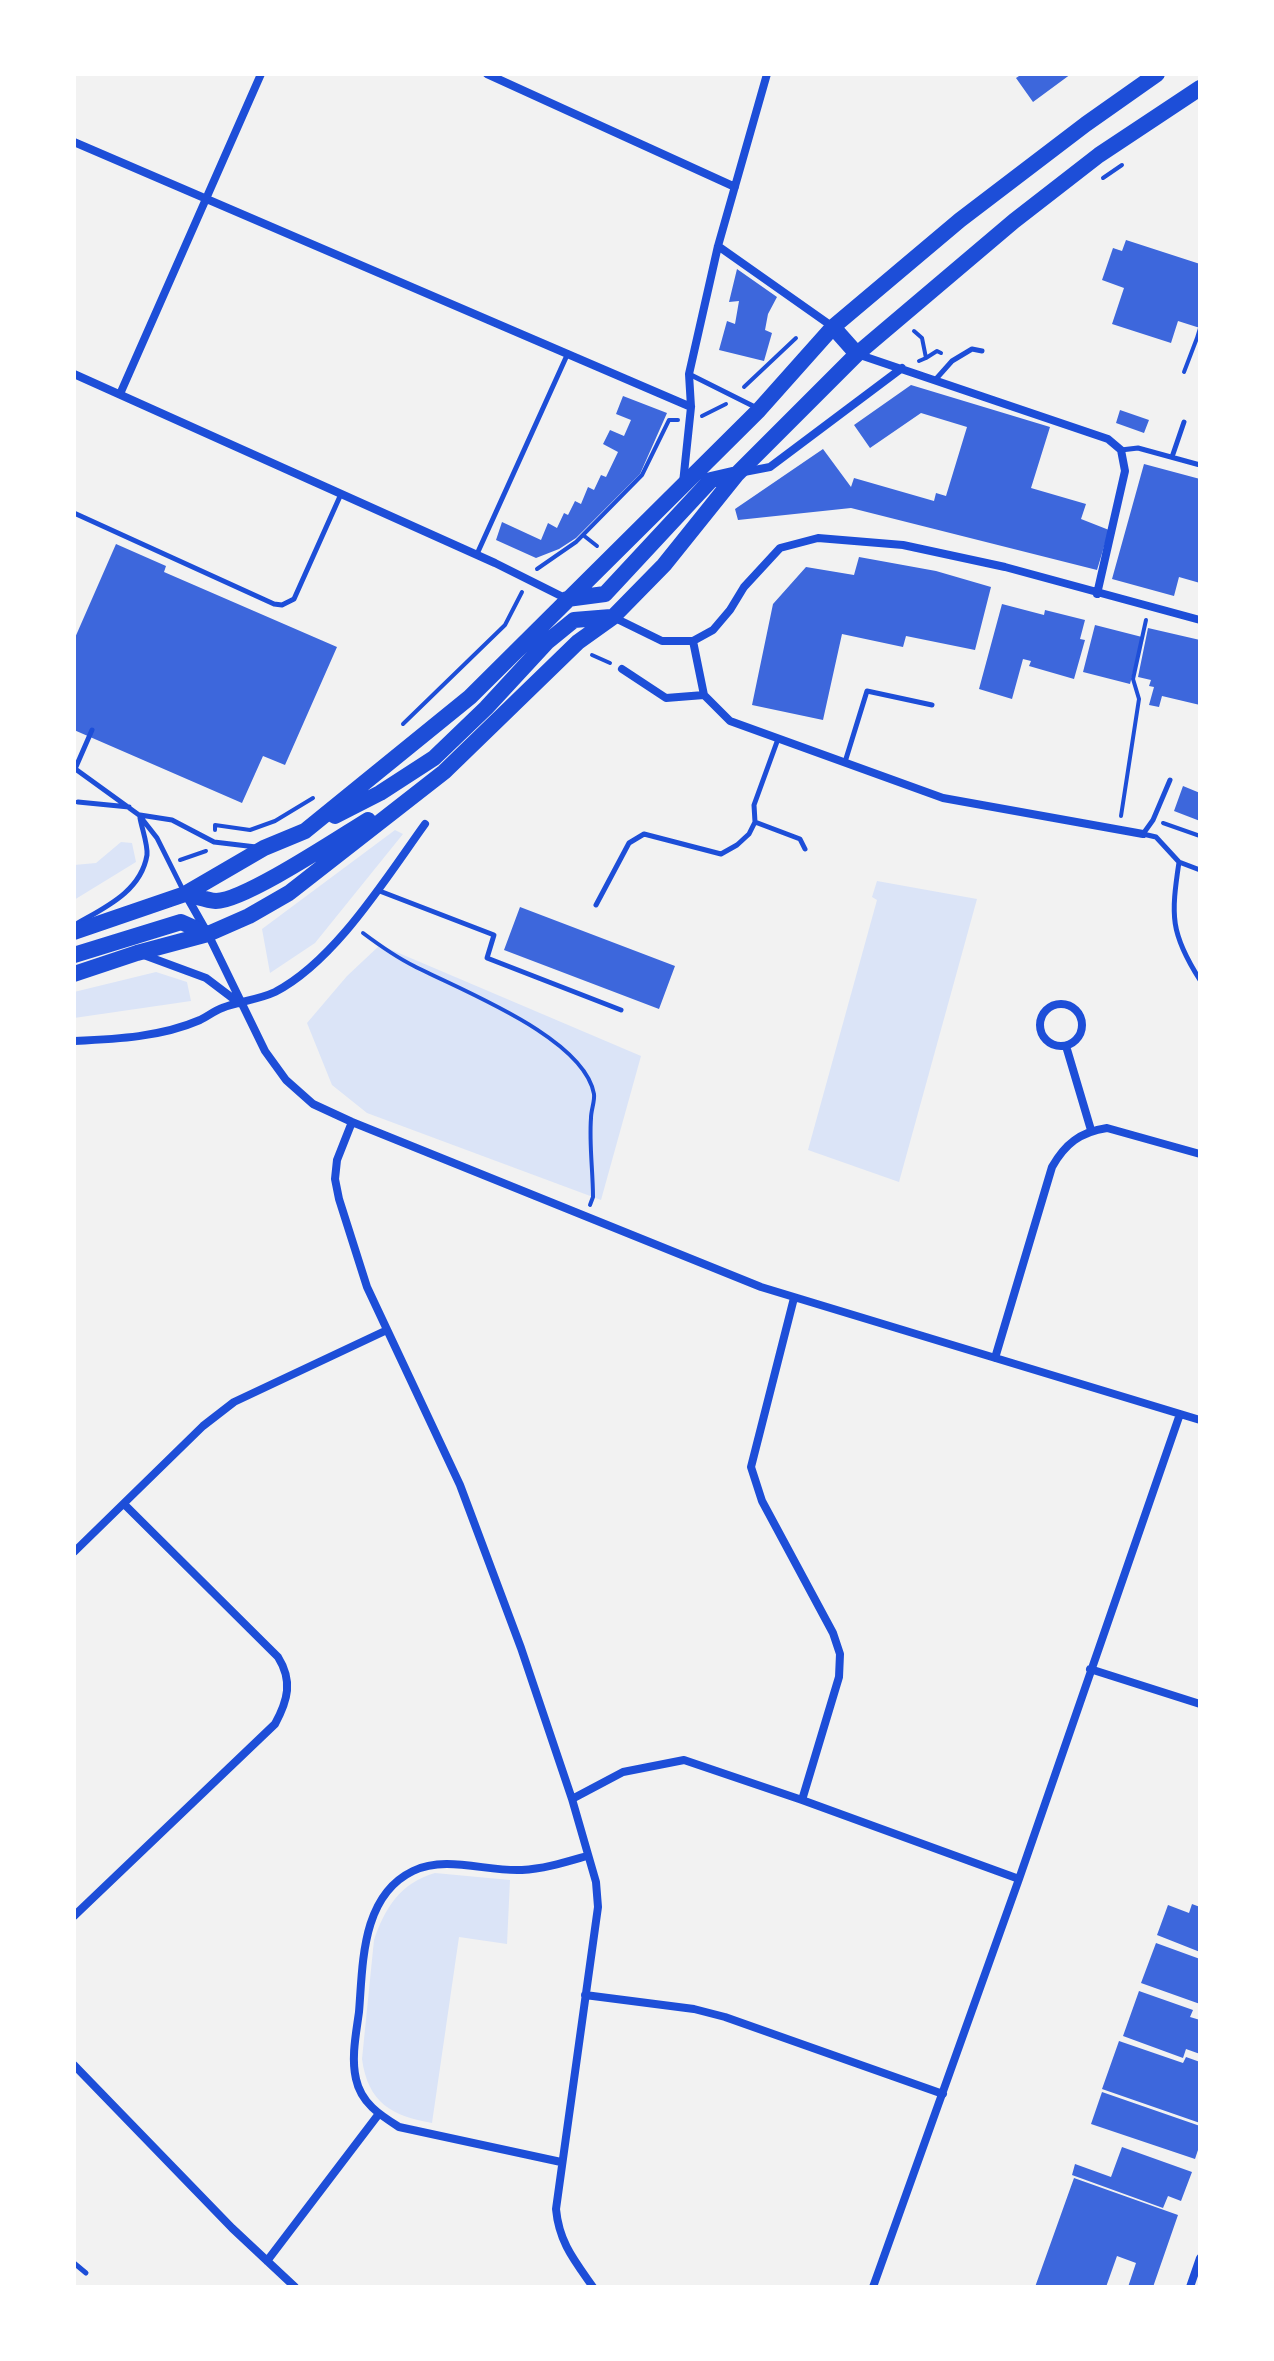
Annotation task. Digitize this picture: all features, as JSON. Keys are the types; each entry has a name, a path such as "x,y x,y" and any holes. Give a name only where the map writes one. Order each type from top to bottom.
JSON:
{"highway":[{"path":"305,831 470,697 759,410 833,327 960,220 1157,74"},
{"path":"74,974 208,934 249,916 289,893 444,772 578,642 613,617 664,565 737,474 857,354 1014,221 1099,155 1200,88"},
{"path":"833,327 857,354"},
{"path":"567,599 605,594 711,480 737,474"},
{"path":"567,599 613,617"},
{"path":"74,929 185,894 264,848 380,793 434,758 547,642 574,620 613,617"},
{"path":"185,894 217,901 241,894 313,854 444,772"},
{"path":"74,955 181,922 208,934"}],"street":[{"path":"120,394 261,74"},
{"path":"487,74 735,187"},
{"path":"682,488 691,407 689,374 718,246 767,74"},
{"path":"74,142 691,407"},
{"path":"718,246 833,327"},
{"path":"857,354 1095,434 1119,447 1125,471 1097,594"},
{"path":"737,474 770,467 902,368"},
{"path":"74,374 477,555 567,599"},
{"path":"613,617 662,641 693,641 713,630 744,587 780,548 818,538 903,545 1005,567 1200,620"},
{"path":"693,641 704,695 730,721 943,798 1143,834"},
{"path":"622,669 666,698 704,695"},
{"path":"74,1041 118,1039 168,1030 276,991 307,969 351,925 425,824"},
{"path":"185,894 265,1051 286,1080 313,1104 586,1217 794,1298 1200,1420"},
{"path":"137,953 206,978 240,1003"},
{"path":"1055,1005 1070,1006 1081,1018 1081,1032 1073,1043 1066,1046 1052,1044 1042,1034 1040,1027 1043,1014 1055,1005"},
{"path":"1066,1046 1091,1130"},
{"path":"352,1122 337,1160 335,1179 367,1287 460,1485 521,1648 572,1799 596,1882 598,1907 556,2209 558,2230 568,2251 593,2287"},
{"path":"995,1358 1052,1167 1062,1149 1091,1130 1118,1130 1200,1154"},
{"path":"794,1298 751,1467 762,1501 833,1633 840,1654 839,1677 802,1800"},
{"path":"74,1552 203,1426 234,1402 387,1330"},
{"path":"873,2287 1180,1414"},
{"path":"74,1916 275,1724 286,1705 289,1687 287,1671 278,1657 124,1504"},
{"path":"1090,1669 1200,1704"},
{"path":"572,1799 623,1772 684,1760 1019,1879"},
{"path":"561,2162 399,2127 378,2115 364,2100 356,2081 354,2059 366,1941 376,1910 408,1873 434,1864 521,1870 587,1856"},
{"path":"585,1995 694,2009 725,2017 943,2094"},
{"path":"74,2065 295,2287"},
{"path":"267,2261 378,2115"},
{"path":"1190,2287 1200,2258"}],"lane":[{"path":"936,379 954,359 972,349 982,351"},
{"path":"477,555 568,353"},
{"path":"689,374 759,410"},
{"path":"1172,457 1184,422"},
{"path":"1119,447 1138,448 1200,465"},
{"path":"74,513 282,605 294,599 341,494"},
{"path":"845,763 867,691 932,705"},
{"path":"92,730 74,768 139,815 157,838 185,894"},
{"path":"596,905 629,843 636,837 644,834 721,854 749,834 755,822 754,805 778,739"},
{"path":"1170,780 1153,820 1143,834 1156,837 1179,862 1200,870"},
{"path":"78,802 130,807"},
{"path":"139,815 172,820 214,842 264,848"},
{"path":"74,929 120,899 136,880 147,854 139,815"},
{"path":"755,822 800,839 805,849"},
{"path":"1179,862 1172,905 1175,932 1183,953 1200,980"},
{"path":"377,890 494,935 487,958 621,1010"},
{"path":"74,2263 86,2273"}],"path":[{"path":"1098,181 1123,164"},
{"path":"902,368 926,358 922,338 910,327"},
{"path":"1184,372 1200,328"},
{"path":"1118,830 1139,699 1133,679 1150,606"},
{"path":"1153,820 1200,836"},
{"path":"351,925 401,959 497,1005 531,1026 585,1072 594,1094 591,1118 593,1197 586,1217"}],"shaded area":[{"path":"395,830 403,834 315,943 270,973 262,929"},
{"path":"121,842 132,843 136,862 74,900 74,865 96,863"},
{"path":"877,881 977,899 899,1182 808,1150 877,900 872,897"},
{"path":"380,945 641,1056 601,1200 367,1113 332,1085 307,1023 347,976"},
{"path":"156,972 187,982 191,1001 74,1018 74,992"},
{"path":"435,1873 510,1880 507,1944 459,1937 432,2123 405,2116 384,2105 370,2087 362,2059 374,1940 378,1928 403,1890"}],"building":[{"path":"1022,74 1071,74 1033,102 1016,78"},
{"path":"1126,240 1200,264 1200,328 1178,321 1171,343 1112,324 1124,288 1102,280 1113,248 1122,251"},
{"path":"737,269 777,297 768,314 765,330 772,333 764,361 719,350 727,321 735,324 739,301 729,302"},
{"path":"911,385 1050,427 1031,488 1086,504 1081,519 1109,530 1097,570 851,508 738,520 735,509 823,449 851,487 854,478 934,501 936,493 946,496 967,427 921,413 870,448 854,425"},
{"path":"623,396 667,413 640,474 576,538 559,549 536,558 496,540 502,522 541,540 548,523 557,528 564,513 568,515 575,501 581,504 588,487 594,490 601,475 606,477 618,452 603,444 610,430 624,436 631,420 616,414"},
{"path":"1120,410 1149,420 1144,433 1116,423"},
{"path":"1144,464 1200,479 1200,583 1179,577 1174,596 1112,579"},
{"path":"116,544 166,566 164,572 337,647 285,765 263,756 242,803 74,730 74,640"},
{"path":"859,557 936,571 991,587 975,650 906,636 903,647 842,634 823,720 752,705 773,604 806,567 854,575"},
{"path":"1002,604 1044,615 1045,610 1085,620 1080,639 1085,640 1074,679 1029,666 1031,661 1023,659 1012,699 979,689"},
{"path":"1095,625 1142,637 1130,684 1083,672"},
{"path":"1148,628 1200,640 1200,705 1162,696 1159,707 1149,705 1154,687 1149,686 1151,680 1138,677"},
{"path":"1183,786 1200,793 1200,821 1174,811"},
{"path":"520,907 675,966 659,1009 504,950"},
{"path":"1192,1904 1200,1907 1200,1952 1157,1935 1168,1905 1189,1913"},
{"path":"1156,1943 1200,1959 1200,2004 1141,1983"},
{"path":"1139,1991 1193,2010 1190,2017 1200,2020 1200,2054 1186,2049 1183,2058 1123,2036"},
{"path":"1119,2041 1183,2063 1186,2057 1200,2062 1200,2123 1102,2089"},
{"path":"1102,2092 1200,2126 1200,2144 1195,2159 1091,2124"},
{"path":"1122,2147 1192,2172 1181,2201 1168,2196 1163,2208 1072,2175 1075,2164 1111,2177"},
{"path":"1074,2178 1178,2215 1153,2287 1128,2287 1136,2263 1117,2256 1106,2287 1035,2287"}]}
